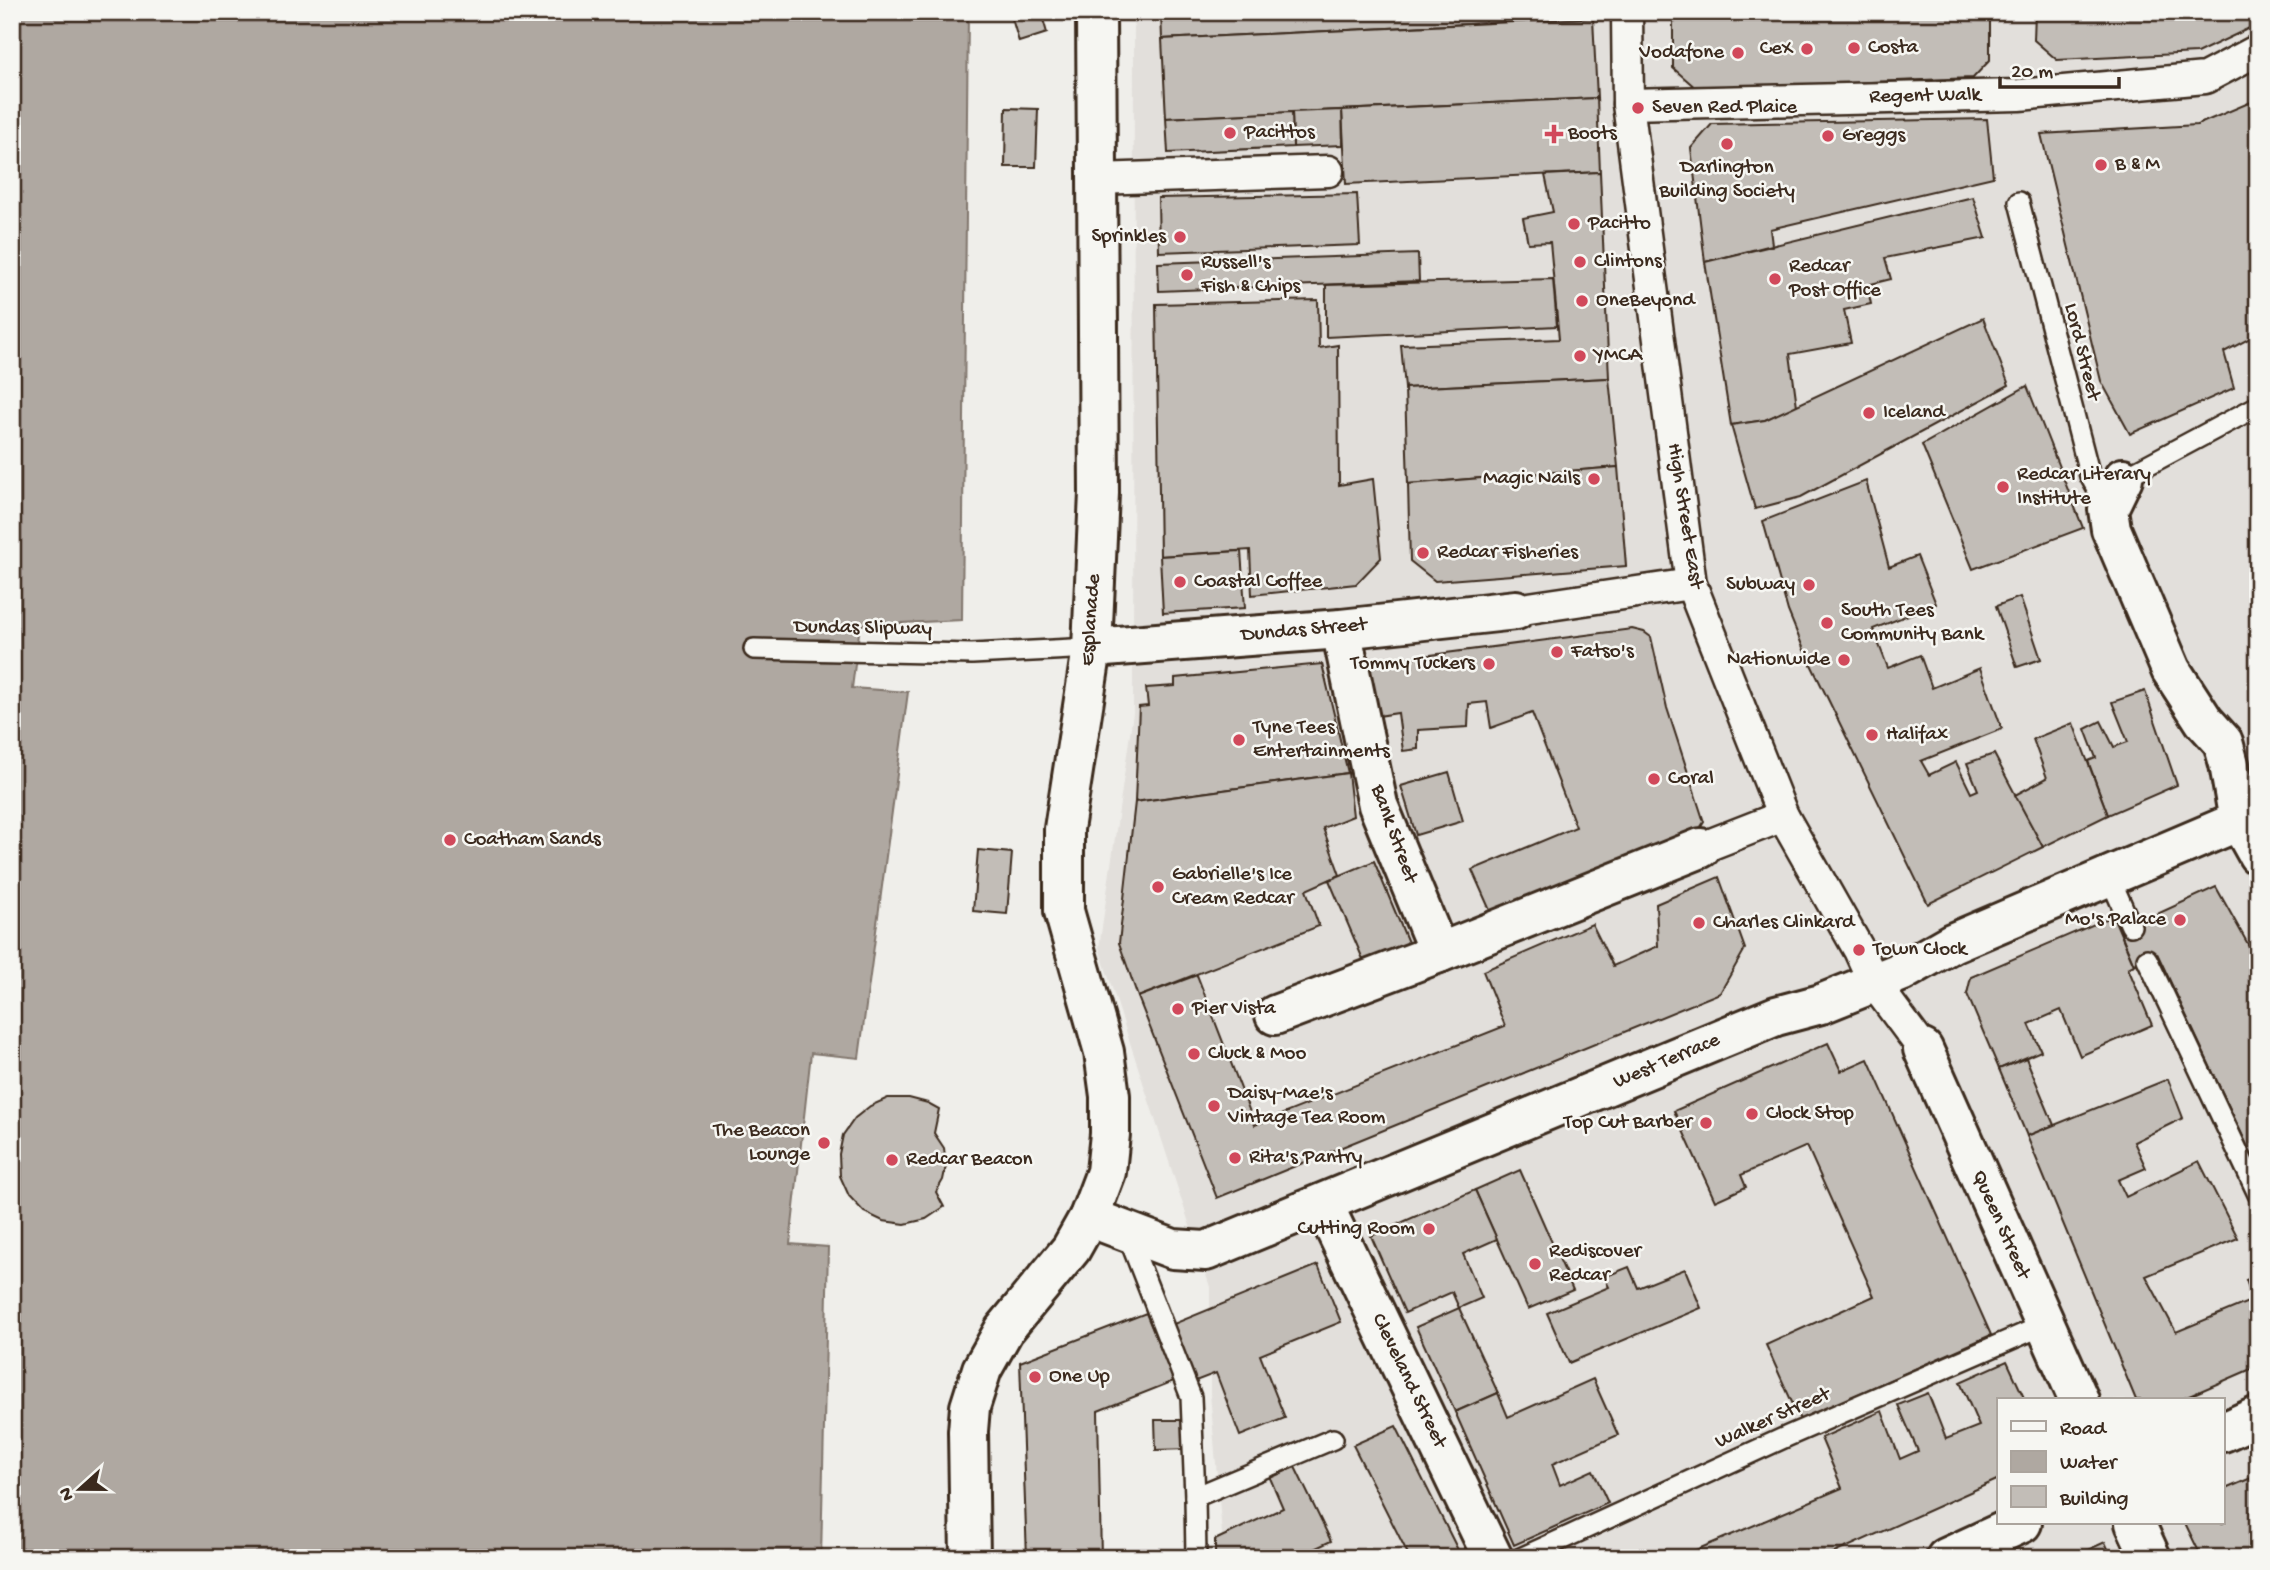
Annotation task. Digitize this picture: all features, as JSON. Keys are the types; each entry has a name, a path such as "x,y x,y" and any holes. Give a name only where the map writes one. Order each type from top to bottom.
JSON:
{"street":[{"name":"Esplanade","path":"970,1558 968,1431 970,1407 982,1369 1004,1330 1071,1249 1089,1217 1106,1172 1110,1134 1110,1096 1104,1052 1065,911 1064,829 1092,648 1099,493 1096,12"},
{"name":"High Street East","path":"1627,12 1628,104 1691,584 1783,816 1859,950 1874,983 1923,1049"},
{"name":"Regent Walk","path":"1628,104 2019,95 2205,78 2258,50"},
{"path":"1097,179 1328,171"},
{"path":"2116,494 2111,529 2171,670 2204,721 2223,742 2248,811 2258,856"},
{"path":"1516,610 1691,584"},
{"name":"Dundas Street","path":"1092,648 1341,629 1516,610"},
{"name":"Bank Street","path":"1341,629 1378,805 1439,953"},
{"name":"West Terrace","path":"1089,1217 1173,1249 1206,1251 1776,1016 1821,1004 1903,971 1952,943 2109,876 2248,811"},
{"path":"1275,1015 1783,816"},
{"name":"Queen Street","path":"1923,1049 2078,1398"},
{"name":"Cleveland Street","path":"1323,1204 1493,1558"},
{"path":"2224,1432 2258,1416"},
{"path":"1946,1558 2020,1524"},
{"path":"2135,1524 2151,1558"}],"lane":[{"name":"Lord Street","path":"2020,202 2090,476 2116,494"},
{"path":"2116,494 2258,406"},
{"name":"Dundas Slipway","path":"754,649 972,654 1092,648"},
{"path":"2109,876 2131,926"},
{"path":"2147,959 2258,1194"},
{"path":"1127,1232 1191,1397 1196,1558"},
{"name":"Walker Street","path":"1521,1558 1788,1436 2044,1325"},
{"path":"1195,1497 1333,1439"}],"shaded area":[{"path":"1134,12 2258,12 2258,1558 1224,1558 1210,1393 1210,1287 1099,948 1133,713"}],"water":[{"name":"Coatham Sands","path":"12,12 968,12 962,620 860,625 852,688 908,692 859,1058 811,1053 790,1244 828,1247 821,1558 12,1558"}],"building":[{"path":"1010,12 1041,12 1047,33 1019,42"},
{"path":"1161,12 1592,12 1593,18 1162,39"},
{"path":"1673,12 1755,12 1756,20 1846,15 1846,12 1990,12 1990,60 1973,78 1697,89 1673,68"},
{"path":"2035,12 2258,12 2258,24 2197,53 2057,60 2034,40"},
{"path":"1593,18 1597,98 1166,118 1162,39"},
{"path":"1597,98 1600,172 1346,184 1342,110"},
{"path":"2258,99 2258,334 2224,352 2234,388 2130,434 2101,381 2041,134 2197,125"},
{"path":"1006,108 1038,109 1036,167 1005,167"},
{"path":"1342,110 1343,145 1293,147 1292,112"},
{"name":"Pacittos","path":"1292,112 1293,147 1168,153 1166,118"},
{"path":"1987,119 1993,177 1770,229 1772,245 1705,262 1691,148 1712,124"},
{"path":"1600,172 1609,378 1405,388 1401,345 1559,339 1550,242 1528,243 1523,218 1553,212 1545,175"},
{"path":"1357,194 1360,245 1159,252 1158,198"},
{"path":"1973,197 1986,238 1885,258 1891,279 1867,285 1871,304 1844,310 1851,343 1790,354 1797,406 1765,420 1731,425 1705,262"},
{"path":"1418,254 1419,281 1159,291 1158,263"},
{"path":"1553,279 1557,326 1326,337 1326,285"},
{"path":"1318,300 1319,348 1338,345 1339,485 1373,479 1381,558 1356,584 1252,595 1250,550 1160,556 1156,304"},
{"name":"Iceland","path":"1983,318 2009,385 1801,497 1755,509 1731,425 1765,420"},
{"path":"1609,378 1618,467 1408,484 1405,388"},
{"name":"Redcar Literary Institute","path":"2027,386 2083,528 1973,569 1922,445"},
{"path":"1618,467 1626,566 1435,581 1410,561 1408,484"},
{"path":"1866,481 1889,567 1917,556 1936,604 1873,629 1888,668 1920,655 1932,688 1980,668 2002,729 1921,761 1929,775 1956,762 1971,793 1978,790 1967,763 1994,754 2043,847 1928,904 1804,650 1788,611 1763,521"},
{"path":"1241,551 1245,608 1163,613 1160,556"},
{"path":"2020,597 2041,659 2017,667 1996,606"},
{"path":"1632,629 1651,637 1667,708 1704,822 1695,836 1492,915 1472,870 1576,827 1532,713 1491,728 1487,702 1469,704 1468,727 1418,730 1418,749 1403,751 1398,713 1378,716 1368,663"},
{"name":"Tyne Tees Entertainments","path":"1322,664 1348,773 1135,802 1139,707 1148,706 1146,688 1175,686 1175,678"},
{"path":"2145,691 2177,785 2108,815 2088,761 2096,758 2085,729 2101,721 2114,747 2128,742 2112,702"},
{"path":"2073,723 2108,815 2043,847 2015,795 2047,778 2033,739"},
{"path":"1449,772 1463,821 1416,835 1401,786"},
{"path":"1348,773 1353,816 1323,828 1340,875 1306,890 1319,926 1138,997 1119,943 1135,802"},
{"path":"978,850 1012,853 1007,914 973,911"},
{"path":"1374,861 1412,952 1368,971 1329,880"},
{"path":"1719,877 1745,949 1720,993 1217,1198 1138,997 1197,975 1255,1125 1505,1026 1483,971 1592,924 1613,966 1658,946 1656,904"},
{"path":"2216,887 2258,962 2258,1169 2157,953 2134,965 2120,931"},
{"path":"2113,916 2134,965 2128,968 2152,1025 2080,1056 2061,1010 2029,1024 2041,1051 1999,1069 1967,994 1971,977"},
{"path":"1828,1043 1841,1071 1868,1059 1991,1335 1800,1420 1766,1345 1874,1296 1807,1146 1741,1175 1746,1187 1715,1201 1674,1111"},
{"path":"2026,1058 2054,1125 2027,1136 1999,1069"},
{"path":"2168,1079 2183,1118 2134,1142 2146,1168 2118,1180 2126,1197 2199,1161 2238,1238 2146,1276 2176,1332 2253,1300 2246,1280 2258,1276 2258,1366 2185,1398 2135,1398 2027,1136"},
{"name":"Redcar Beacon","path":"888,1098 909,1098 939,1109 934,1133 944,1148 946,1166 943,1180 936,1192 944,1207 926,1219 905,1224 883,1221 864,1212 849,1196 840,1176 839,1154 843,1135 855,1118 870,1106"},
{"name":"Rediscover Redcar","path":"1520,1170 1573,1290 1528,1309 1475,1190"},
{"path":"1475,1190 1497,1239 1463,1254 1482,1298 1459,1308 1452,1292 1405,1313 1371,1236"},
{"path":"1318,1265 1341,1322 1260,1355 1285,1418 1240,1436 1216,1373 1193,1382 1171,1325"},
{"path":"1629,1267 1638,1288 1685,1269 1701,1308 1569,1363 1547,1313 1609,1287 1604,1277"},
{"path":"1459,1308 1498,1393 1455,1412 1416,1327"},
{"path":"1146,1313 1174,1381 1098,1411 1101,1558 1027,1558 1020,1362"},
{"path":"2007,1361 2024,1398 1997,1398 1997,1480 1823,1558 1677,1558 1842,1488 1821,1438 1882,1411 1900,1459 1918,1451 1898,1405 1928,1393 1946,1439 1979,1426 1960,1382"},
{"path":"1593,1379 1618,1435 1552,1464 1560,1485 1593,1470 1608,1503 1514,1545 1455,1412 1498,1393 1508,1417"},
{"path":"1155,1420 1188,1420 1188,1449 1156,1450"},
{"path":"1396,1426 1462,1558 1410,1558 1353,1445"},
{"path":"1295,1467 1331,1541 1295,1558 1215,1558 1215,1540 1283,1508 1270,1478"},
{"path":"2258,1475 2258,1558 2202,1558 2185,1524 2224,1524 2224,1490"},
{"path":"2105,1542 2112,1558 2070,1558"}],"place":[{"name":"Costa","path":"1854,48"},
{"name":"CeX","path":"1807,49"},
{"name":"Vodafone","path":"1738,53"},
{"name":"Seven Red Plaice","path":"1638,108"},
{"name":"Pacittos","path":"1230,133"},
{"name":"Boots","path":"1554,134"},
{"name":"Greggs","path":"1828,136"},
{"name":"Darlington Building Society","path":"1727,144"},
{"name":"B & M","path":"2101,165"},
{"name":"Pacitto","path":"1574,224"},
{"name":"Sprinkles","path":"1180,237"},
{"name":"Clintons","path":"1580,262"},
{"name":"Russell's Fish & Chips","path":"1187,275"},
{"name":"Redcar Post Office","path":"1775,279"},
{"name":"OneBeyond","path":"1582,301"},
{"name":"YMCA","path":"1580,356"},
{"name":"Iceland","path":"1869,413"},
{"name":"Magic Nails","path":"1594,479"},
{"name":"Redcar Literary Institute","path":"2003,487"},
{"name":"Redcar Fisheries","path":"1423,553"},
{"name":"Coastal Coffee","path":"1180,582"},
{"name":"Subway","path":"1809,585"},
{"name":"South Tees Community Bank","path":"1827,623"},
{"name":"Fatso's","path":"1557,652"},
{"name":"Nationwide","path":"1844,660"},
{"name":"Tommy Tuckers","path":"1489,664"},
{"name":"Halifax","path":"1872,735"},
{"name":"Tyne Tees Entertainments","path":"1239,740"},
{"name":"Coral","path":"1654,779"},
{"name":"Coatham Sands","path":"450,840"},
{"name":"Gabrielle's Ice Cream Redcar","path":"1158,887"},
{"name":"Mo's Palace","path":"2180,920"},
{"name":"Charles Clinkard","path":"1699,923"},
{"name":"Town Clock","path":"1859,950"},
{"name":"Pier Vista","path":"1178,1009"},
{"name":"Cluck & Moo","path":"1194,1054"},
{"name":"Daisy-Mae's Vintage Tea Room","path":"1214,1106"},
{"name":"Clock Stop","path":"1752,1114"},
{"name":"Top Cut Barber","path":"1706,1123"},
{"name":"The Beacon Lounge","path":"824,1143"},
{"name":"Rita's Pantry","path":"1235,1158"},
{"name":"Redcar Beacon","path":"892,1160"},
{"name":"Cutting Room","path":"1429,1229"},
{"name":"Rediscover Redcar","path":"1535,1264"},
{"name":"One Up","path":"1035,1377"}]}
